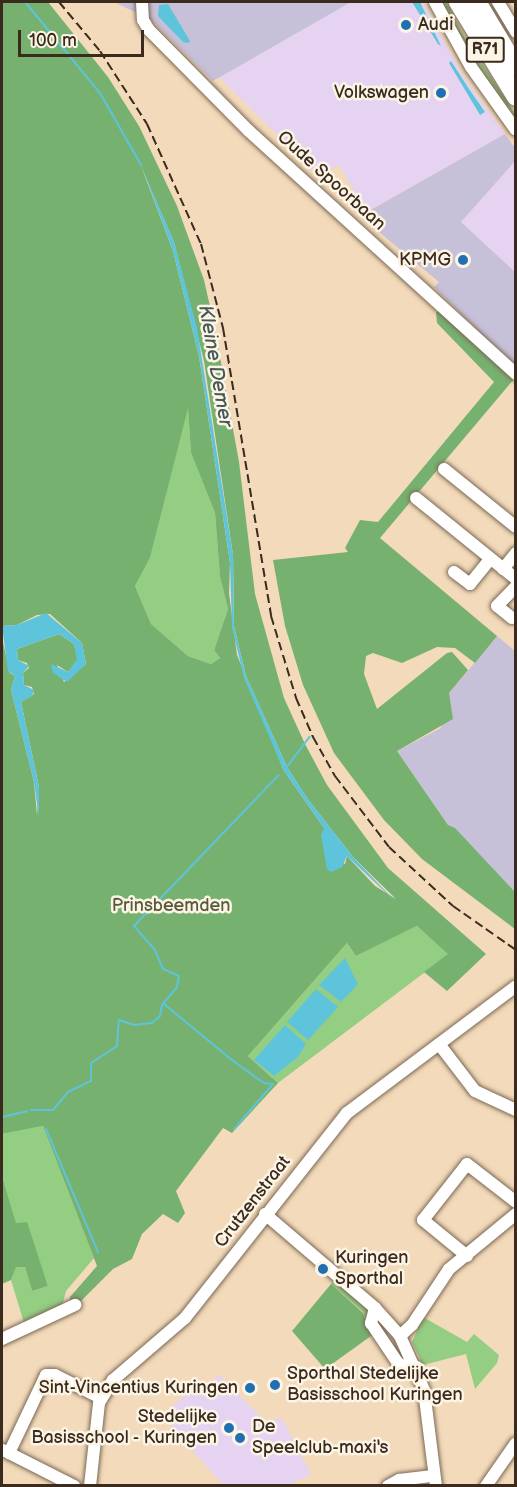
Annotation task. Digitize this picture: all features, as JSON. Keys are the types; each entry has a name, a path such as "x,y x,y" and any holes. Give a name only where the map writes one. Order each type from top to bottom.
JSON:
{"highway":[{"name":"R71","path":"458,2 516,97"},
{"name":"R71","path":"477,2 516,67"}],"street":[{"name":"Oude Spoorbaan","path":"142,2 143,20 150,30 249,131 516,374"},
{"path":"435,2 471,67 516,130"},
{"path":"498,2 516,32"},
{"path":"444,469 516,526"},
{"path":"416,498 516,579"},
{"path":"503,569 516,553"},
{"path":"454,572 470,584 490,559"},
{"path":"512,618 497,606 516,586"},
{"name":"Crutzenstraat","path":"101,1398 113,1380 185,1318 347,1113 516,986"},
{"path":"439,1044 475,1091 514,1108"},
{"path":"467,1256 423,1220 467,1164 516,1202"},
{"path":"265,1214 375,1308 400,1336 417,1367 430,1416 435,1481 409,1478 388,1485"},
{"path":"400,1336 412,1325 437,1282 516,1214"},
{"path":"2,1339 75,1305"},
{"path":"375,1308 371,1323 398,1363 408,1369 417,1367"},
{"path":"74,1485 5,1451 46,1375 56,1375 101,1398 90,1485"},
{"path":"486,1485 516,1443"}],"shaded area":[{"path":"114,2 351,2 213,81 151,20"},
{"path":"351,2 423,2 463,76 505,134 366,212 339,165 319,176 218,76"},
{"path":"505,134 515,148 515,161 461,222 515,272 515,367 434,287 439,282 360,216"},
{"path":"515,161 515,272 461,222"},
{"path":"497,636 515,651 515,892 448,825 397,751 441,728 449,693"},
{"name":"Stedelijke Basisschool - Kuringen","path":"218,1374 268,1424 281,1417 311,1474 289,1485 223,1485 162,1416 194,1387 203,1395"}],"green space":[{"name":"Prinsbeemden","path":"2,2 48,2 108,77 139,126 177,206 204,280 239,462 255,594 284,698 305,744 327,785 388,868 486,954 447,991 424,972 448,954 417,926 356,956 347,943 248,1056 278,1083 232,1133 223,1128 176,1191 185,1213 178,1223 163,1214 142,1234 132,1259 113,1269 71,1311 70,1297 97,1266 43,1126 2,1134 2,638 10,673 15,676 11,690 34,782 37,815 39,787 21,702 34,694 32,687 24,685 23,673 29,668 27,663 18,660 17,649 59,634 74,644 78,659 68,672 57,665 64,682 86,664 82,643 50,614 37,615 17,625 2,626","holes":["141,166 174,242 204,361 233,555 234,626 246,676 287,767 307,798 353,857 396,899 375,886 347,856 345,864 325,856 324,828 284,771 237,655 229,593 230,563 199,356 173,251","188,408 191,453 215,513 220,577 228,609 214,650 220,658 211,664 188,656 151,624 135,586 150,558"]},
{"path":"442,2 447,2 462,33 515,113 515,122 477,68"},
{"path":"436,312 442,312 514,379 380,538 497,636 475,663 455,648 437,647 402,663 373,653 366,656 364,674 377,709 447,653 452,652 468,670 449,693 453,719 397,751 448,825 455,828 515,892 515,929 422,859 384,820 334,753 303,685 285,626 273,560 348,552 345,548 360,520 378,522 494,382 437,323"},
{"path":"188,405 191,453 215,513 220,577 228,609 214,650 220,658 211,664 188,656 151,624 135,586 150,558"},
{"path":"417,926 449,954 278,1083 248,1056 347,943 356,956"},
{"path":"43,1126 94,1258 66,1291 62,1307 24,1323 11,1280 16,1266 25,1267 32,1291 48,1286 26,1222 16,1224 2,1176 2,1134"},
{"path":"2,1176 16,1223 27,1222 48,1286 32,1291 25,1267 16,1267 11,1280 2,1284"},
{"path":"334,1280 369,1307 376,1332 371,1336 363,1312 331,1284"},
{"path":"331,1284 363,1313 371,1336 325,1369 292,1331"},
{"path":"423,1317 467,1342 474,1334 499,1355 497,1363 475,1389 466,1354 423,1365 412,1342"}],"water":[{"path":"412,2 420,2 441,46 438,44"},
{"path":"168,4 190,41 188,43 183,42 158,16 159,5"},
{"path":"451,61 485,112 480,115 449,63"},
{"path":"141,165 174,242 197,328 233,555 234,626 246,676 287,767 307,798 353,857 397,903 347,856 342,867 331,872 327,869 321,835 324,828 284,771 244,678 232,627 230,563 199,356 173,251"},
{"path":"46,613 82,643 86,664 67,682 53,673 51,664 68,672 77,659 74,644 59,634 17,649 18,660 29,666 23,673 24,685 34,690 32,696 21,702 39,787 39,818 34,782 11,690 15,676 8,671 2,626 17,625"},
{"path":"345,958 358,984 341,1002 319,985"},
{"path":"316,989 338,1007 308,1040 287,1022"},
{"path":"285,1025 306,1044 298,1057 274,1076 254,1060"}],"waterway":[{"name":"Kleine Demer","path":"25,2 100,93 141,165"},
{"path":"286,768 309,737"},
{"name":"Kleine Demer","path":"31,1110 53,1110 68,1092 91,1081 91,1063 117,1046 119,1020 134,1025 152,1023 160,1016 162,1005 177,987 179,976 163,969 155,950 134,926 279,775"},
{"path":"164,1004 232,1060 264,1083 273,1084 234,1129"},
{"name":"Kleine Demer","path":"2,1117 27,1111"},
{"path":"46,1129 98,1252"}],"railway":[{"path":"59,2 100,51 147,124 201,244 223,328 271,616 296,698 313,737 335,776 389,847 453,906 516,950"}],"place":[{"name":"Audi","path":"406,25"},
{"name":"Volkswagen","path":"441,93"},
{"name":"KPMG","path":"463,260"},
{"name":"Kuringen Sporthal","path":"323,1269"},
{"name":"Sporthal Stedelijke Basisschool Kuringen","path":"275,1385"},
{"name":"Sint-Vincentius Kuringen","path":"250,1388"},
{"name":"Stedelijke Basisschool - Kuringen","path":"229,1428"},
{"name":"De Speelclub-maxi's","path":"240,1438"}]}
